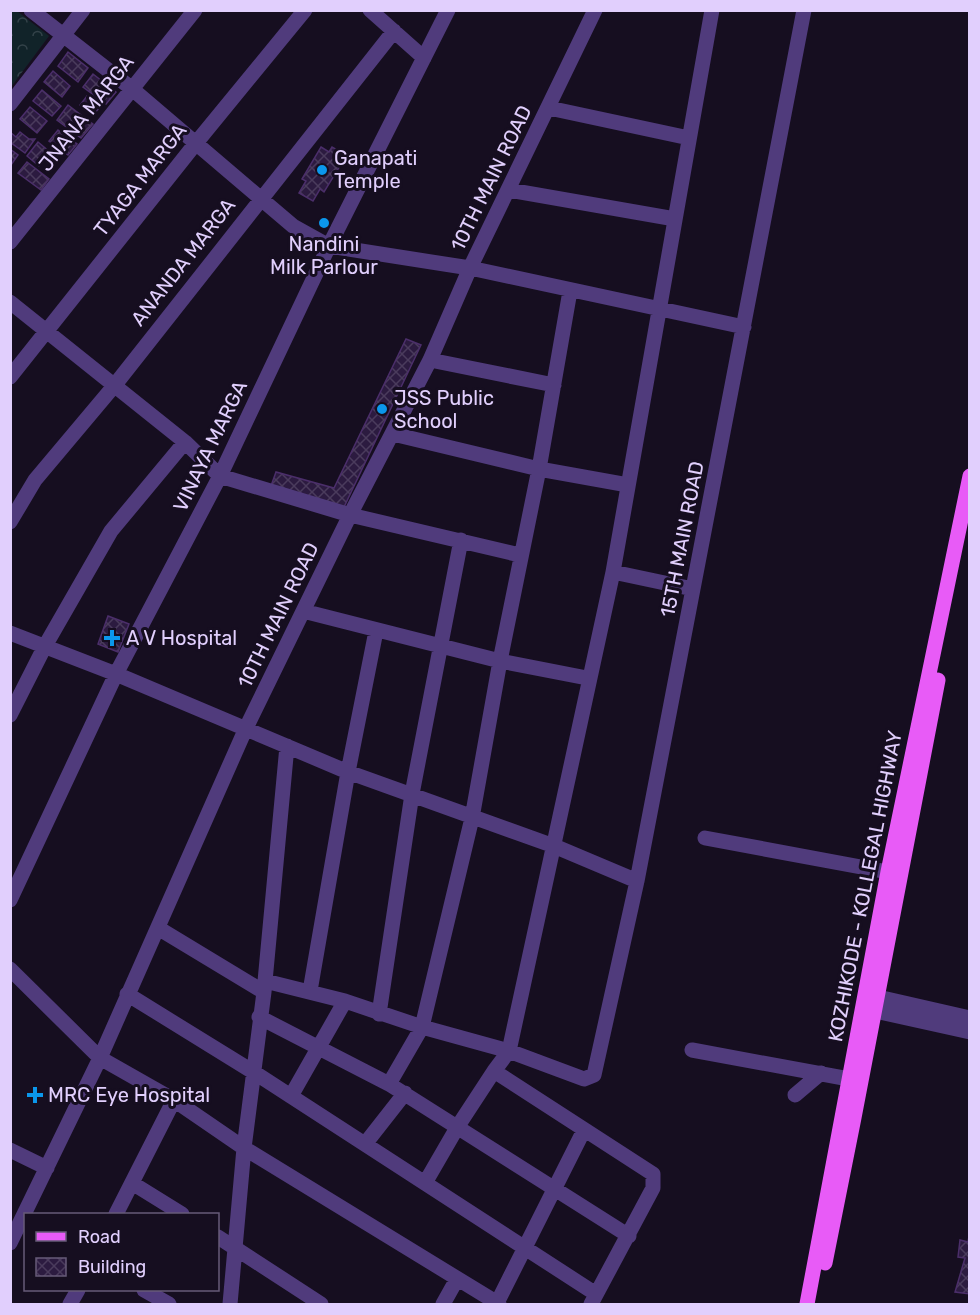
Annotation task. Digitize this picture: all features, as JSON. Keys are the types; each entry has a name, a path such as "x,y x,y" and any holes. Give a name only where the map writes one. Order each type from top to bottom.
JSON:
{"main road":[{"name":"KOZHIKODE - KOLLEGAL HIGHWAY","path":"807,1305 888,872 969,476"},
{"path":"816,1305 877,1004 969,521"}],"street":[{"path":"32,10 131,88 261,196 293,226 329,246 470,268 744,327"},
{"path":"10,104 83,10"},
{"name":"JNANA MARGA","path":"10,242 195,10"},
{"name":"TYAGA MARGA","path":"10,377 196,142 305,10"},
{"path":"370,10 424,58"},
{"name":"VINAYA MARGA","path":"10,900 116,674 220,476 329,246 448,10"},
{"name":"10TH MAIN ROAD","path":"25,1213 100,1058 246,728 350,515 430,360 470,268 595,10"},
{"path":"426,1184 458,1126 508,1051 613,572 712,10"},
{"name":"15TH MAIN ROAD","path":"508,1051 584,1079 594,1075 637,881 804,10"},
{"name":"ANANDA MARGA","path":"10,522 35,480 114,386 261,196 394,31"},
{"path":"549,108 689,138"},
{"path":"509,190 675,219"},
{"path":"389,1084 422,1027 472,818 520,555 539,469 570,291"},
{"path":"10,302 185,442 220,476 350,515 520,555"},
{"path":"430,360 554,385"},
{"path":"393,434 539,469 628,485"},
{"path":"10,715 45,646 111,531 185,442"},
{"path":"379,1014 412,794 461,540"},
{"path":"613,572 693,589"},
{"path":"303,611 500,662 588,678"},
{"path":"310,992 348,772 376,631"},
{"path":"10,633 116,674 348,772 554,846 637,881"},
{"path":"230,1305 244,1148 255,1073 259,1017 265,986 287,746"},
{"path":"705,838 888,872"},
{"path":"158,928 265,986 310,992 345,1001 379,1014 508,1051"},
{"path":"10,969 100,1058 174,1100 244,1148 498,1304 523,1247 584,1130"},
{"path":"127,994 291,1096 523,1247 594,1299 653,1188 653,1174 494,1071"},
{"path":"291,1096 345,1001"},
{"path":"877,1004 969,1018"},
{"path":"877,1004 969,1032"},
{"path":"259,1017 405,1093 629,1236"},
{"path":"692,1050 849,1079"},
{"path":"795,1095 821,1073"},
{"path":"365,1144 405,1093"},
{"path":"117,1213 174,1100"},
{"path":"10,1150 47,1168"},
{"path":"132,1183 179,1213"},
{"name":"10TH MAIN ROAD","path":"10,1243 24,1215"},
{"path":"219,1238 321,1305"},
{"path":"443,1305 457,1278"},
{"path":"70,1305 77,1291"},
{"path":"146,1291 169,1305"}],"green space":[{"path":"11,10 17,11 49,36 11,87"}],"building":[{"path":"68,52 88,68 78,82 58,66"},
{"path":"53,71 70,86 62,97 44,82"},
{"path":"93,74 116,92 106,104 83,87"},
{"path":"42,90 61,106 52,116 33,101"},
{"path":"87,96 100,107 93,115 80,105"},
{"path":"68,105 93,124 81,138 57,120"},
{"path":"30,107 47,121 37,133 20,119"},
{"path":"58,130 77,144 68,155 49,141"},
{"path":"10,132 16,137 20,132 29,139 35,139 25,153 10,142"},
{"path":"38,142 50,152 39,166 27,156"},
{"name":"Ganapati Temple","path":"321,147 329,152 332,147 339,151 336,156 343,161 324,192 320,189 313,201 299,193 306,181 302,179"},
{"path":"10,149 18,155 11,165 10,165"},
{"path":"27,162 49,179 41,190 18,173"},
{"name":"JSS Public School","path":"406,339 421,345 344,507 271,486 276,472 334,488"},
{"path":"108,616 129,624 118,652 98,644"},
{"path":"970,1231 970,1294 955,1292 965,1258 958,1257 960,1240 968,1242"}],"place":[{"name":"Ganapati Temple","path":"322,170"},
{"name":"Nandini Milk Parlour","path":"324,223"},
{"name":"JSS Public School","path":"382,409"},
{"name":"A V Hospital","path":"112,638"},
{"name":"MRC Eye Hospital","path":"35,1095"}]}
